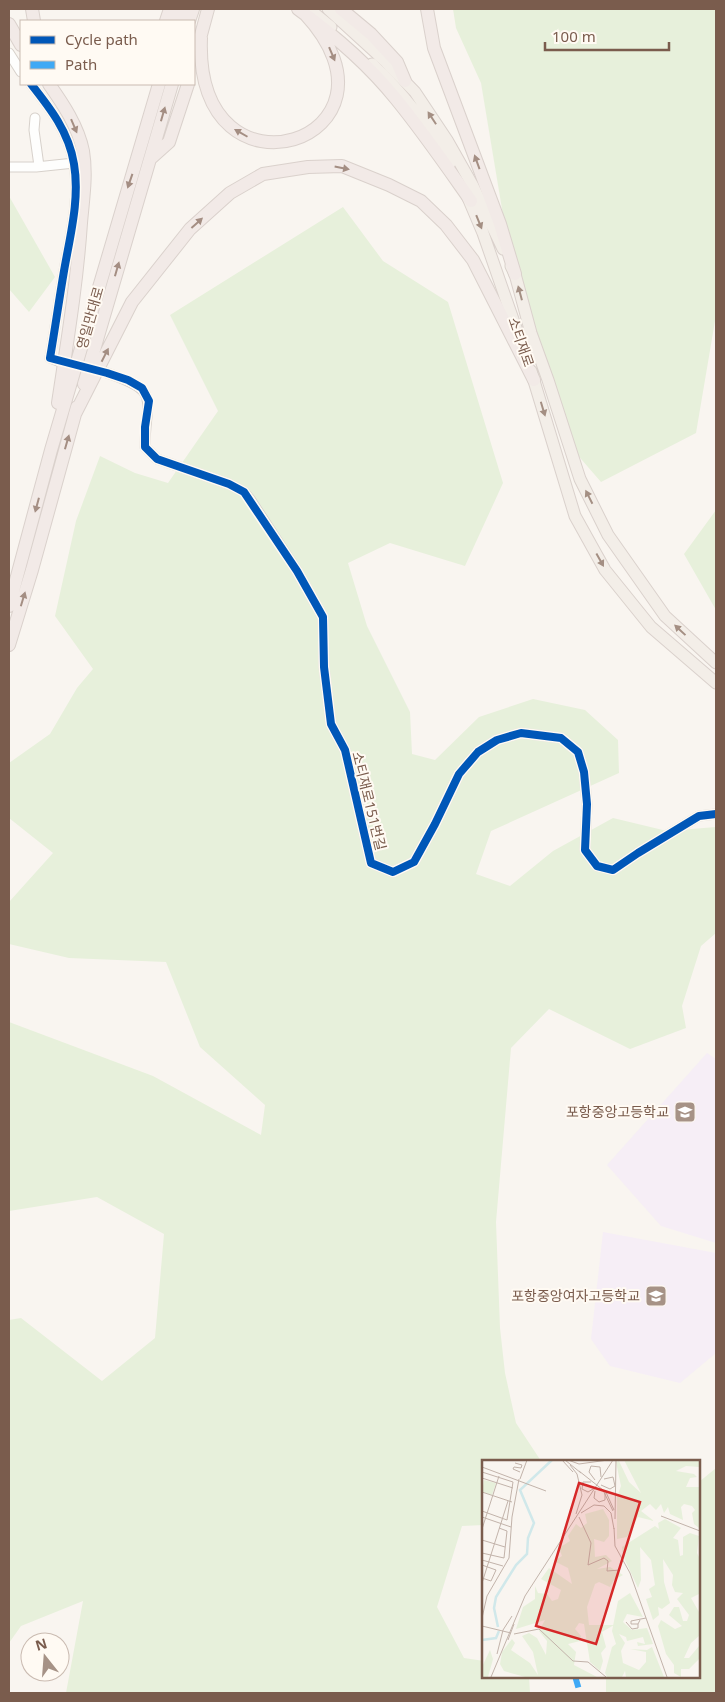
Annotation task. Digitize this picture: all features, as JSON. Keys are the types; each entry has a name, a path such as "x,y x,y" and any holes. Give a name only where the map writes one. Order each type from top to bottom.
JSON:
{"highway":[{"path":"195,59 208,9"},
{"path":"341,9 371,34 397,62 405,82"},
{"path":"427,9 434,48 500,224 515,274"},
{"path":"201,38 200,55 203,80 209,99 224,121 236,131 261,142 278,143 293,140 306,135 319,126 333,106 339,84 336,63 330,47 304,11"},
{"path":"304,11 366,66 396,98 471,201"},
{"path":"9,24 20,43"},
{"path":"50,85 65,106 75,125 83,150 85,174 78,270 51,450"},
{"path":"136,161 145,109 152,85"},
{"name":"영일만대로","path":"9,606 51,450 159,85"},
{"name":"영일만대로","path":"9,645 172,85"},
{"path":"150,159 168,142 188,85"},
{"path":"75,414 132,302 190,229 230,193 263,174 308,167 342,166 422,201 446,225 473,260 534,380"}],"main road":[{"name":"소티재로","path":"328,9 386,61 415,92 447,140 473,186 515,274 531,333 580,479 608,536 665,616 716,663"},
{"name":"소티재로","path":"471,201 534,380 575,516 605,570 651,628 716,683"}],"street":[{"path":"9,53 20,70"},
{"path":"32,85 57,117 74,163 76,187 73,221 50,358 60,362"},
{"path":"35,118 34,130 39,166"},
{"path":"9,167 74,163"},
{"name":"소티재로151번길","path":"107,373 128,380 142,388 149,402 145,427 145,447 157,460 228,484 244,492 250,498 323,617 324,667 331,724 345,750 371,863 393,872 414,862 459,774 478,752 497,740 520,733 561,738 578,752 584,772 587,804 585,850 596,866 613,870 699,816 716,814"}],"shaded area":[{"name":"포항중앙고등학교","path":"707,1053 716,1059 716,1243 661,1226 607,1165"},
{"name":"포항중앙여자고등학교","path":"603,1232 716,1253 716,1353 680,1383 610,1366 591,1339"}],"green space":[{"path":"453,9 716,9 716,315 696,433 601,482 575,452 508,245 481,83 456,28"},
{"path":"9,196 55,277 29,312 9,289"},
{"path":"343,207 383,261 448,302 503,483 465,566 390,543 348,563 367,626 410,712 412,754 435,760 479,717 533,699 585,710 618,740 619,773 491,831 476,874 510,886 553,851 613,818 667,831 716,827 716,933 701,946 682,1006 686,1028 630,1049 549,1009 511,1048 496,1222 500,1328 505,1373 516,1423 540,1460 482,1460 482,1525 462,1526 437,1607 464,1658 482,1661 482,1677 529,1677 530,1693 66,1693 68,1682 70,1682 70,1671 83,1601 21,1626 9,1643 9,1320 21,1318 102,1381 155,1338 164,1234 97,1197 9,1211 9,1022 153,1076 261,1135 265,1105 200,1047 166,962 69,958 9,944 9,902 53,853 9,818 9,763 50,734 77,688 93,669 55,616 76,521 100,456 135,473 168,483 218,411 170,315"},
{"path":"716,510 716,610 684,554"},
{"path":"716,1468 716,1693 606,1693 605,1677 700,1677 700,1481"}],"marked path":[{"path":"575,1677 580,1693"}],"cycle path":[{"path":"32,85 52,111 68,141 76,177 74,218 50,358 107,373 128,380 142,388 149,401 145,427 145,447 157,459 229,484 244,492 297,571 323,617 324,667 331,724 345,750 371,863 393,872 414,862 459,774 478,752 497,740 521,733 561,738 578,752 584,772 587,804 585,850 597,866 613,870 699,816 716,814"}],"place":[{"name":"포항중앙고등학교","path":"685,1112"},
{"name":"포항중앙여자고등학교","path":"656,1296"}]}
